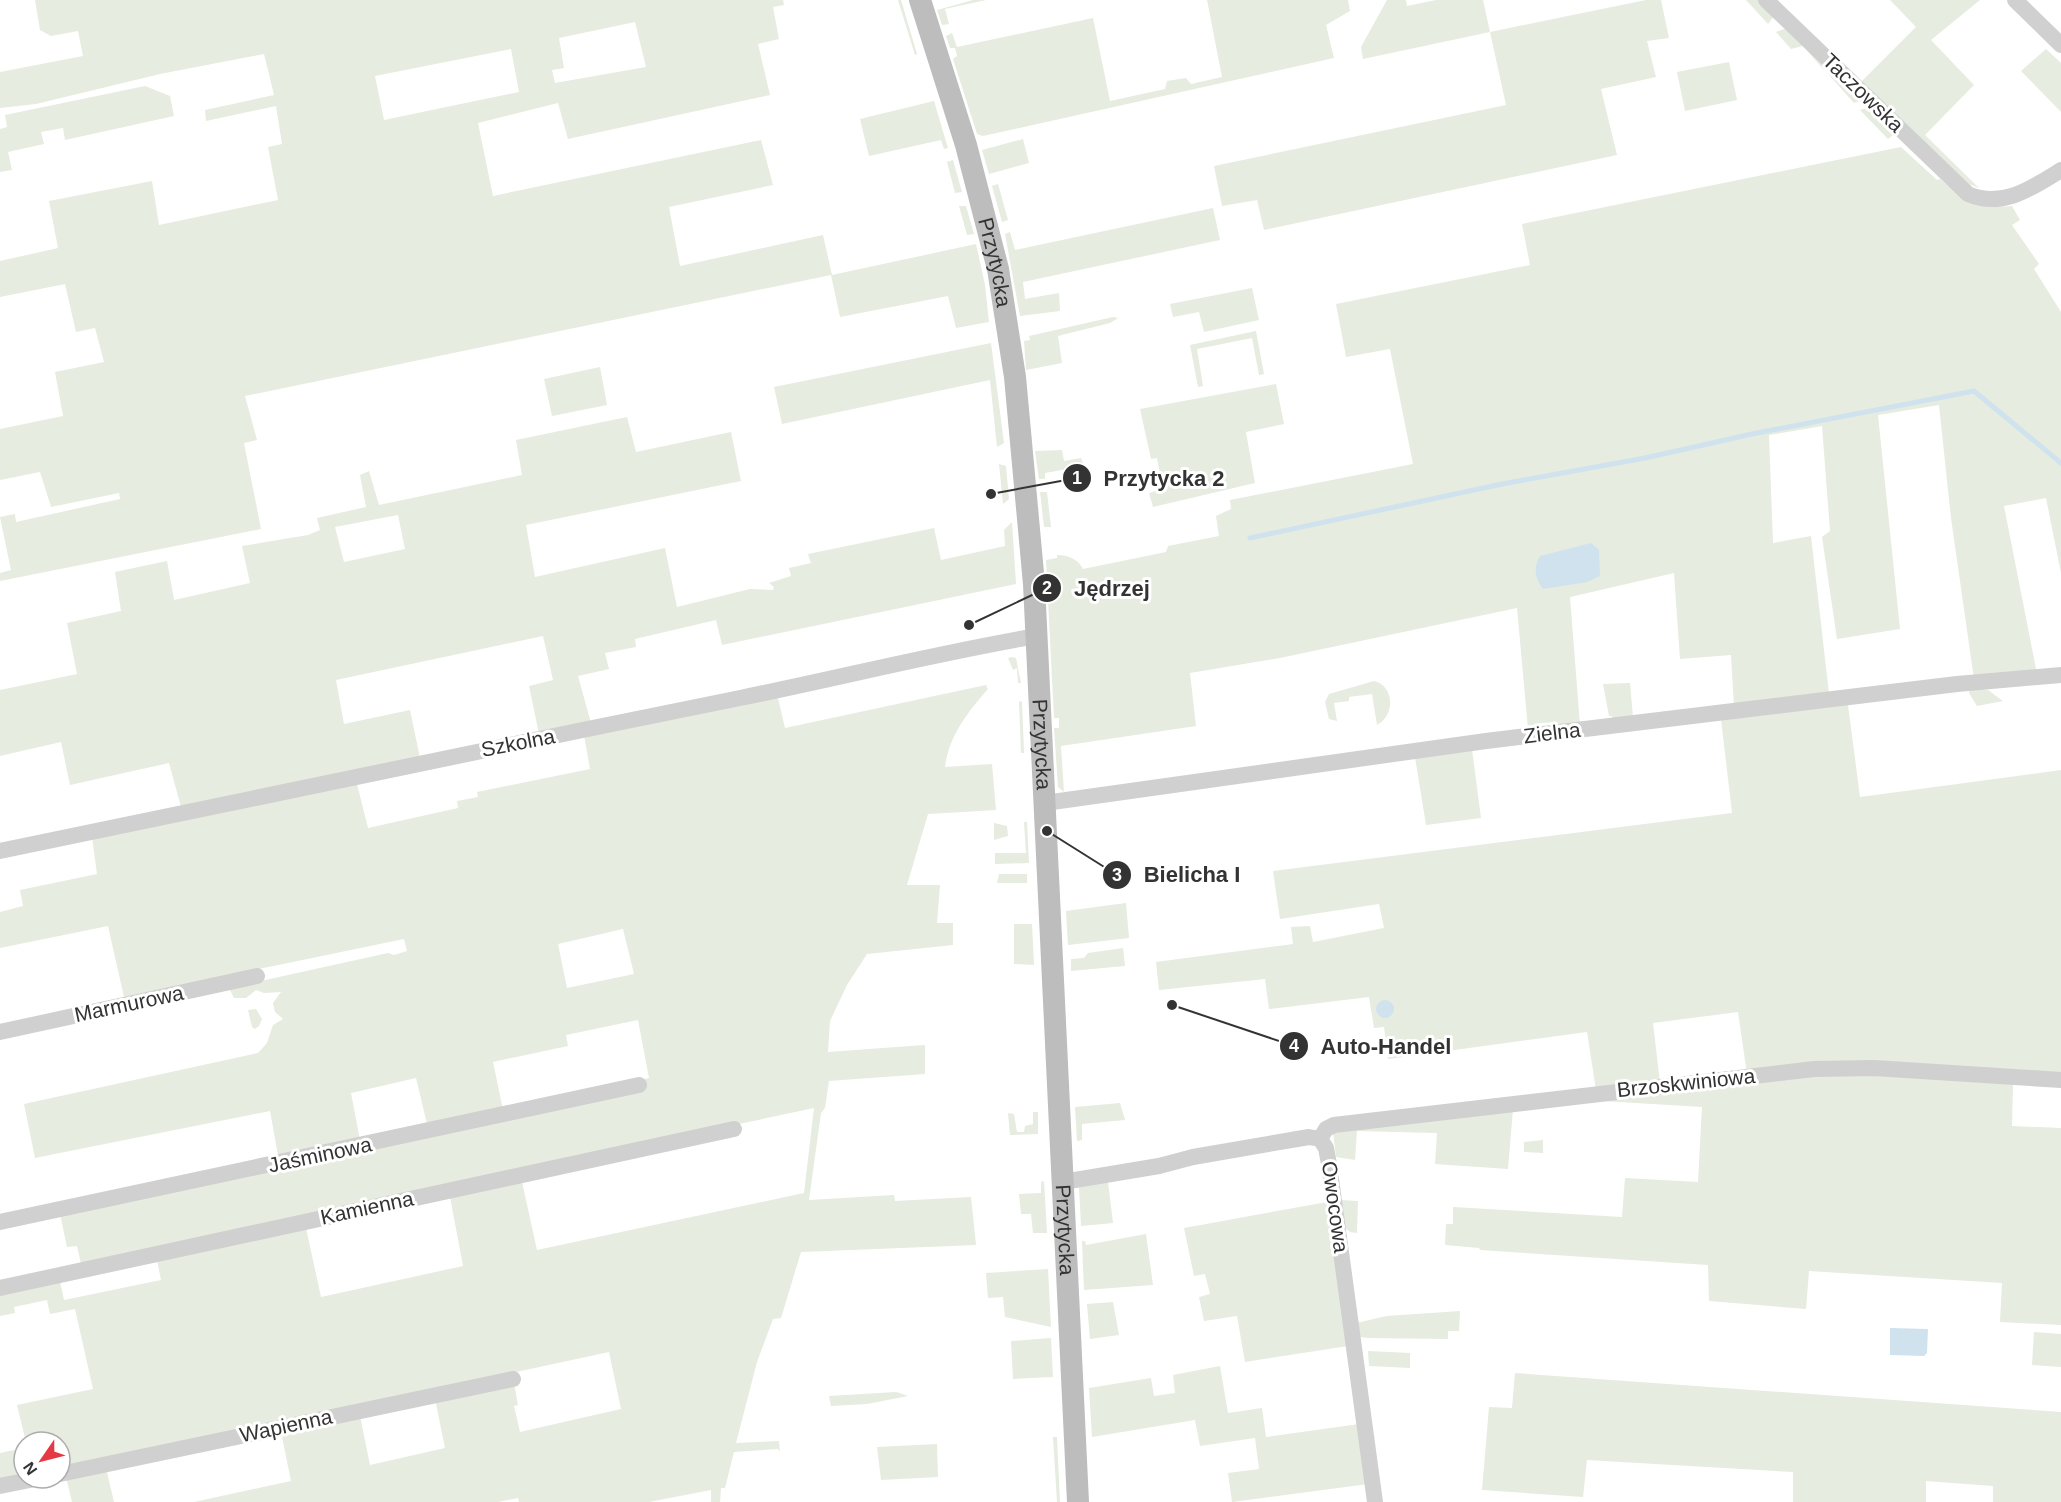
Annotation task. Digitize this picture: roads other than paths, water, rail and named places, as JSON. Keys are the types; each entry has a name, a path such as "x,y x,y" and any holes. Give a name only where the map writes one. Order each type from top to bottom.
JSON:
{"main road":[{"name":"Przytycka","path":"920,0 966,145 998,269 1023,453 1037,636 1078,1502"}],"street":[{"name":"Taczowska","path":"1766,0 1959,187 1978,198 1992,201 2006,199 2031,188 2061,170"},
{"path":"2015,0 2061,45"},
{"name":"Szkolna","path":"0,851 359,775 748,697 931,656 1037,636"},
{"name":"Zielna","path":"1045,803 1486,741 1957,684 2061,675"},
{"name":"Marmurowa","path":"0,1032 257,976"},
{"name":"Brzoskwiniowa","path":"1320,1139 1326,1129 1334,1125 1814,1069 1874,1068 2061,1080"},
{"name":"Jaśminowa","path":"0,1222 639,1085"},
{"name":"Kamienna","path":"0,1288 734,1129"},
{"name":"Owocowa","path":"1063,1182 1309,1137 1320,1139 1328,1158 1375,1502"},
{"name":"Wapienna","path":"72,1471 513,1378"}],"water":[{"path":"1591,543 1599,550 1600,576 1587,582 1543,589 1536,573 1536,564 1540,556"},
{"path":"1385,1000 1393,1005 1394,1009 1389,1017 1385,1018 1377,1013 1376,1009 1381,1001"},
{"path":"1890,1328 1928,1329 1927,1353 1924,1356 1890,1355"}],"waterway":[{"path":"1250,538 1502,484 1645,458 1752,434 1974,391 2061,463"}],"place":[{"name":"Przytycka 2","path":"991,494"},
{"name":"Jędrzej","path":"969,625"},
{"name":"Bielicha I","path":"1047,831"},
{"name":"Auto-Handel","path":"1172,1005"}]}
